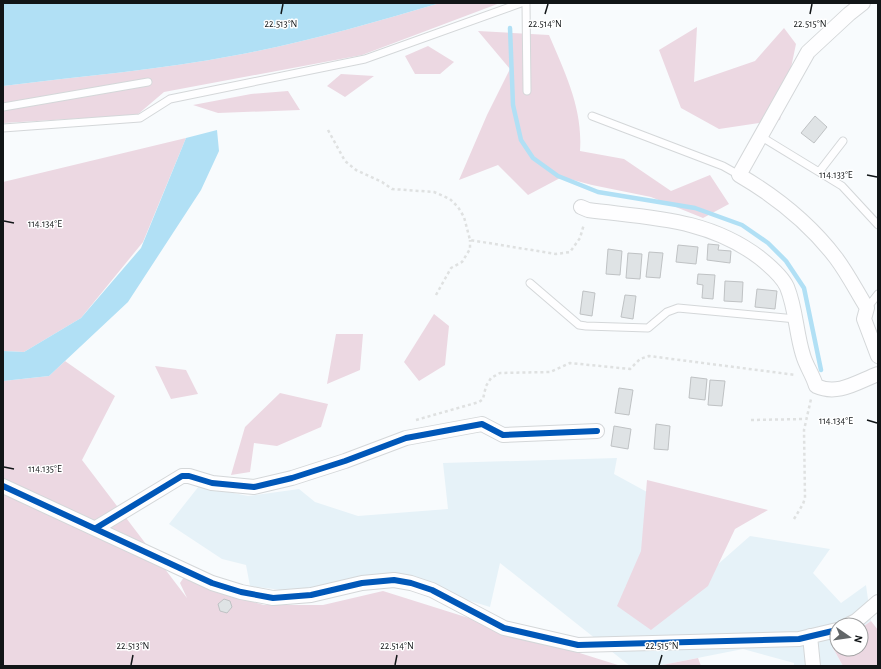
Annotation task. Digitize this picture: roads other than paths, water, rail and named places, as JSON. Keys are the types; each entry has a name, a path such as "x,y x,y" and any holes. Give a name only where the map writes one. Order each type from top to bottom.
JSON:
{"street":[{"path":"863,3 808,52 739,175 755,184 803,222 836,258 867,308 864,319 878,356"},
{"path":"584,208 682,222 713,230 748,249 772,267 787,286 796,319 803,356 816,386 825,390 845,388 878,374"},
{"path":"96,528 182,476 189,476 212,483 254,487 292,478 345,461 406,438 482,424 503,435 597,431"},
{"path":"3,486 212,583 241,592 273,598 292,598 362,583 394,580 411,583 432,590 504,628 578,645 799,639 829,632"},
{"path":"861,617 878,602"},
{"path":"810,636 813,666"}],"lane":[{"path":"3,128 140,118 170,99 365,59 521,3"},
{"path":"526,3 528,91"},
{"path":"3,107 148,82"},
{"path":"592,116 723,166 739,175"},
{"path":"760,136 842,186 878,225"},
{"path":"819,172 843,142"},
{"path":"530,283 579,325 586,326 648,328 667,312 678,308 796,319"},
{"path":"867,308 878,294"}],"water":[{"path":"3,3 440,3 339,32 237,55 150,69 3,86"},
{"path":"217,130 219,151 201,190 128,302 49,376 3,381 3,351 24,352 81,318 141,248 186,138"}],"waterway":[{"path":"510,28 513,105 521,140 533,158 558,176 598,192 695,208 742,225 768,243 786,261 804,288 821,370"}]}
